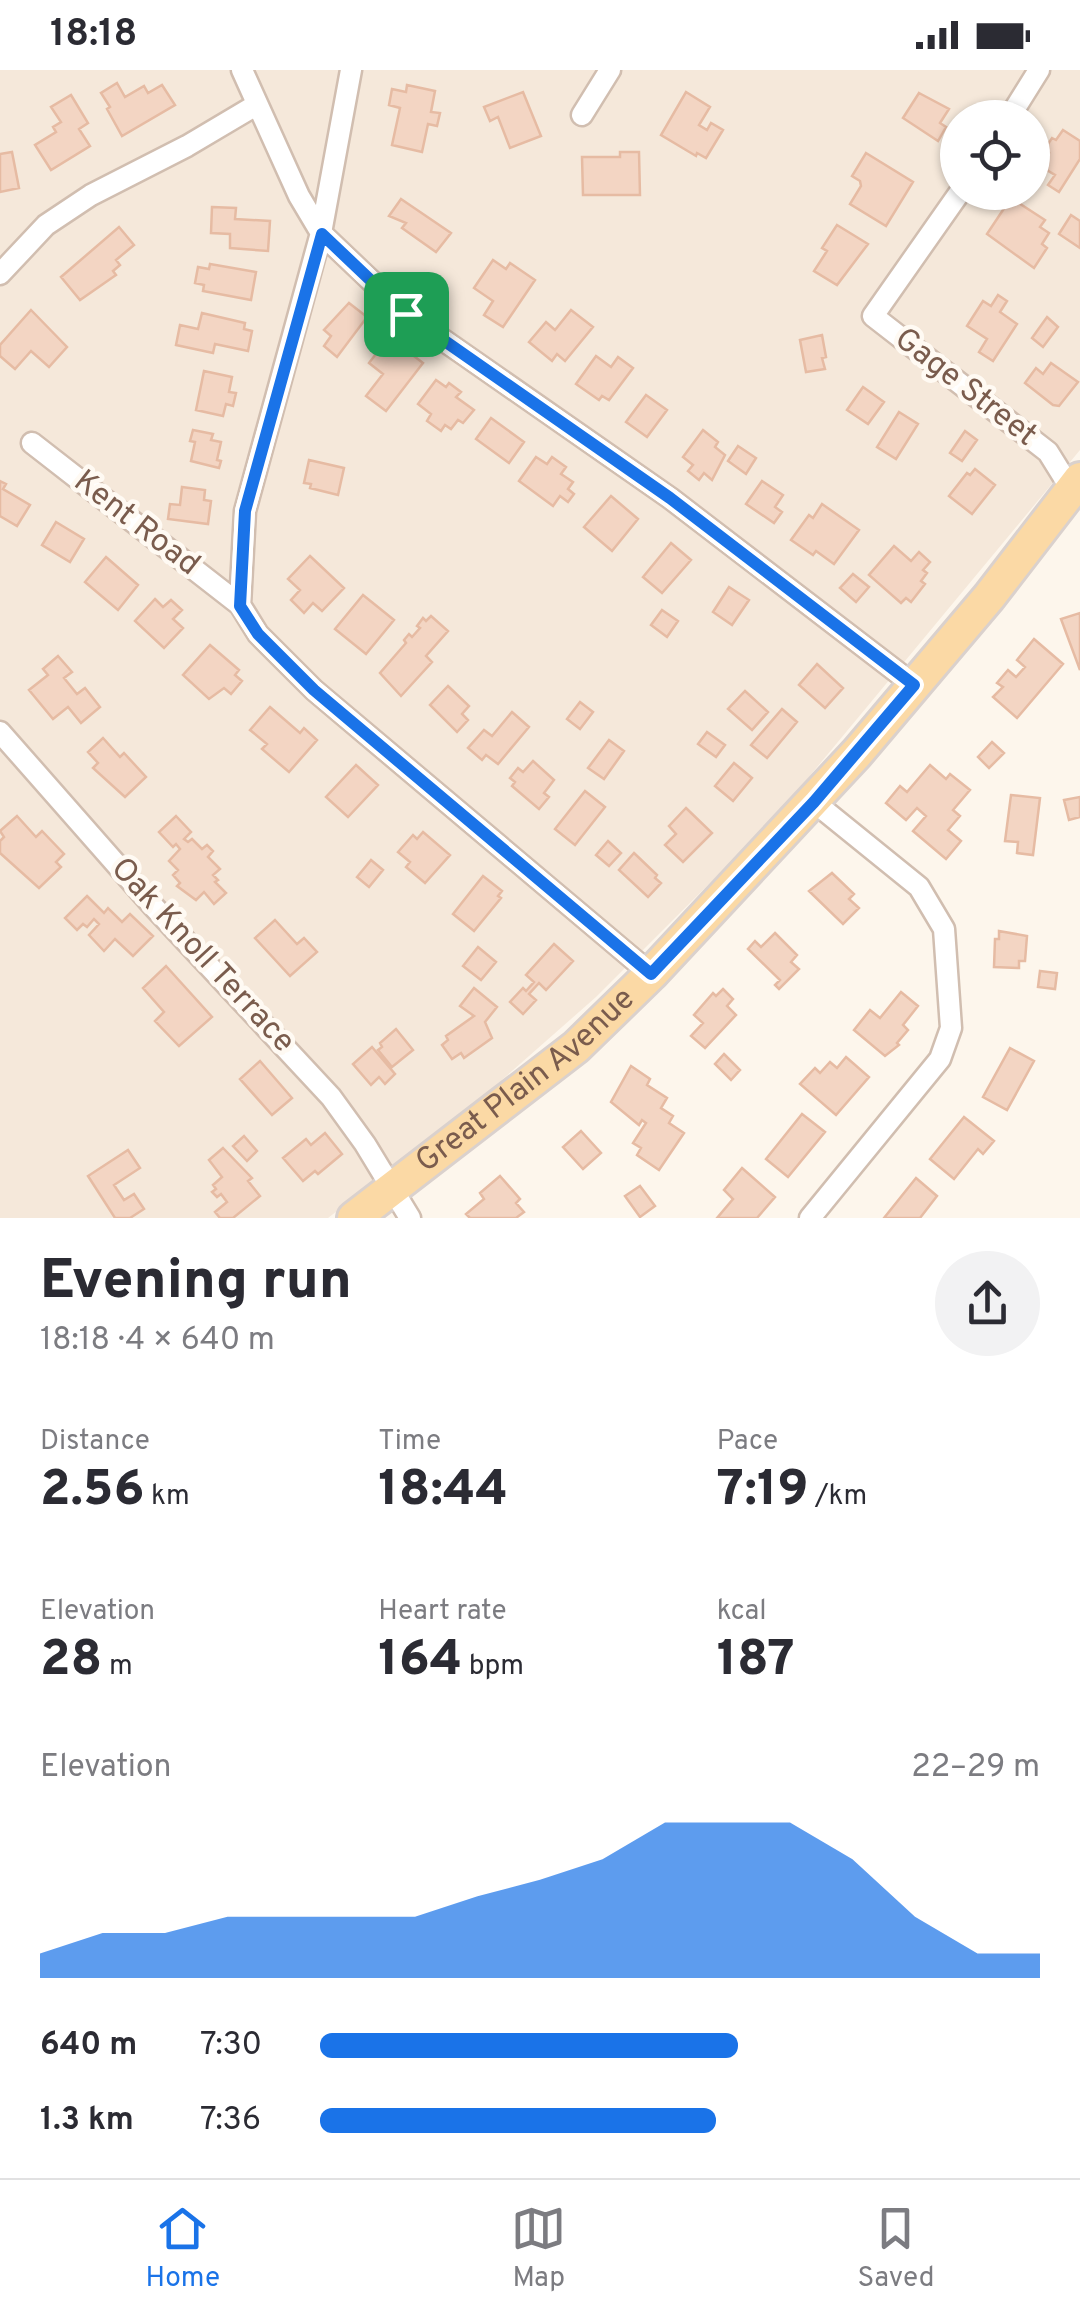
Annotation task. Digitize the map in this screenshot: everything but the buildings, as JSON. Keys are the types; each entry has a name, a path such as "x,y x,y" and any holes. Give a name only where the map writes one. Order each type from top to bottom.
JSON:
{"main road":[{"name":"Great Plain Avenue","path":"354,1218 576,1048 651,974 814,802 988,597 1076,484"}],"street":[{"path":"242,70 298,196 322,234 406,314 670,498 914,685"},
{"path":"240,606 245,511 322,234 351,70"},
{"path":"582,115 610,70"},
{"path":"1020,100 1038,70"},
{"path":"0,274 46,225 91,194 256,105"},
{"name":"Gage Street","path":"947,210 873,316 1048,452 1076,484"},
{"name":"Kent Road","path":"32,443 240,606 258,634 314,690 651,974"},
{"name":"Oak Knoll Terrace","path":"0,732 153,906 332,1097 410,1218"},
{"path":"810,1218 940,1059 951,1028 944,928 919,888 814,802"}],"shaded area":[{"path":"0,70 1080,70 1080,450 774,819 596,997 469,1109 328,1218 0,1218"}],"route":[{"path":"322,234 406,314 670,498 914,685 814,802 651,974 314,690 258,634 240,606 245,511 322,234"}]}
